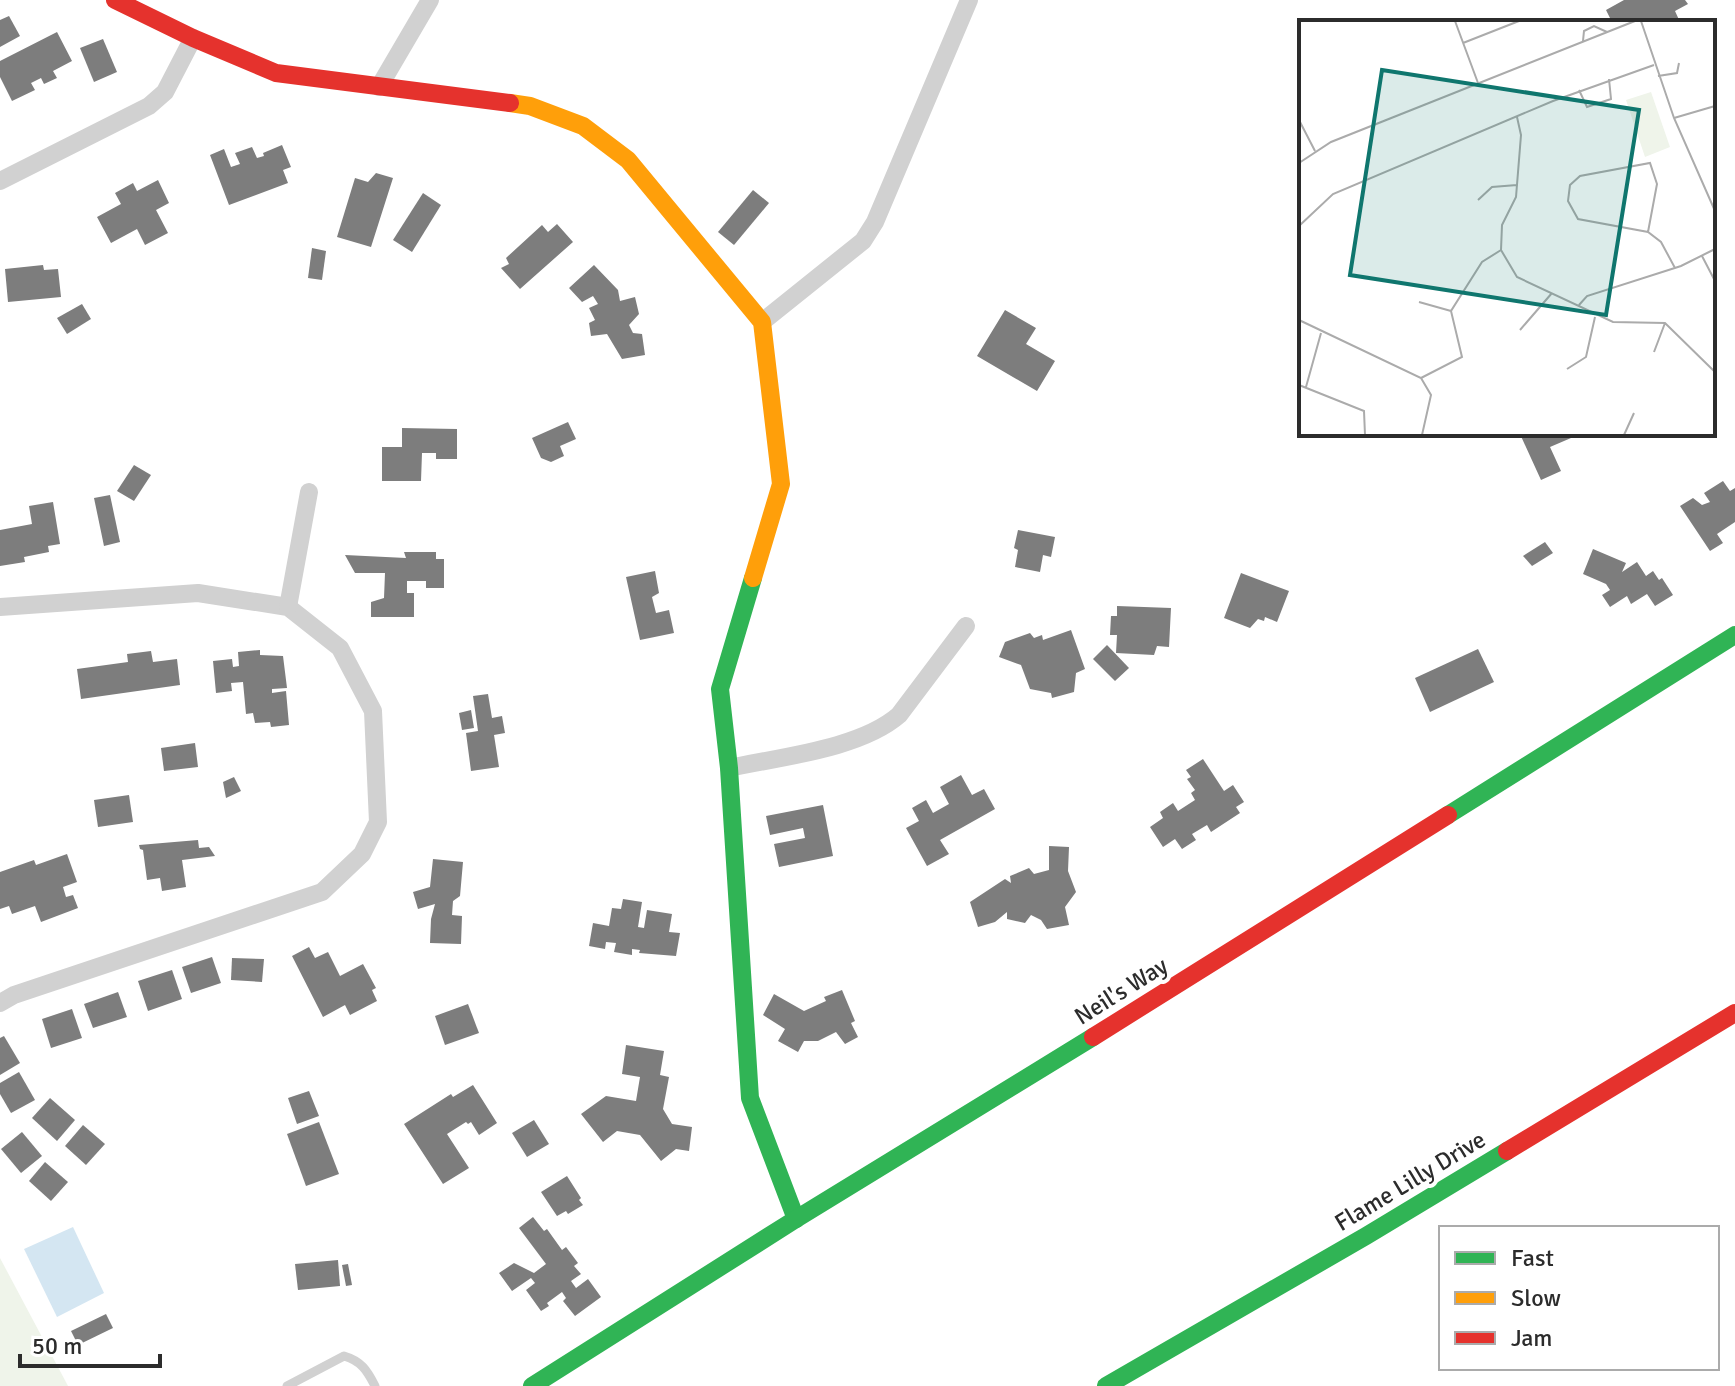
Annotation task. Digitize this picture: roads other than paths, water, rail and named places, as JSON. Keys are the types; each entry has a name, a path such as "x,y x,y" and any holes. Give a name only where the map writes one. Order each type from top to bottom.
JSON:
{"street":[{"path":"115,0 276,73 530,106 583,126 628,160 762,322 781,484 720,689 729,768 750,1098 796,1219"},
{"path":"379,87 430,0"},
{"path":"762,322 863,241 875,222 969,0"},
{"path":"0,181 149,106 165,92 193,38"},
{"path":"288,607 309,492"},
{"path":"0,607 198,593 288,607 340,648 373,711 378,822 362,854 322,892 14,995 0,1003"},
{"path":"729,768 847,742 886,727 899,715 966,626"},
{"name":"Neil's Way","path":"532,1386 1735,635"},
{"name":"Flame Lilly Drive","path":"1106,1386 1366,1236 1735,1013"}],"lane":[{"path":"287,1386 344,1356 355,1359 366,1369 375,1386"}],"water":[{"path":"73,1227 104,1293 57,1317 24,1249"}]}
